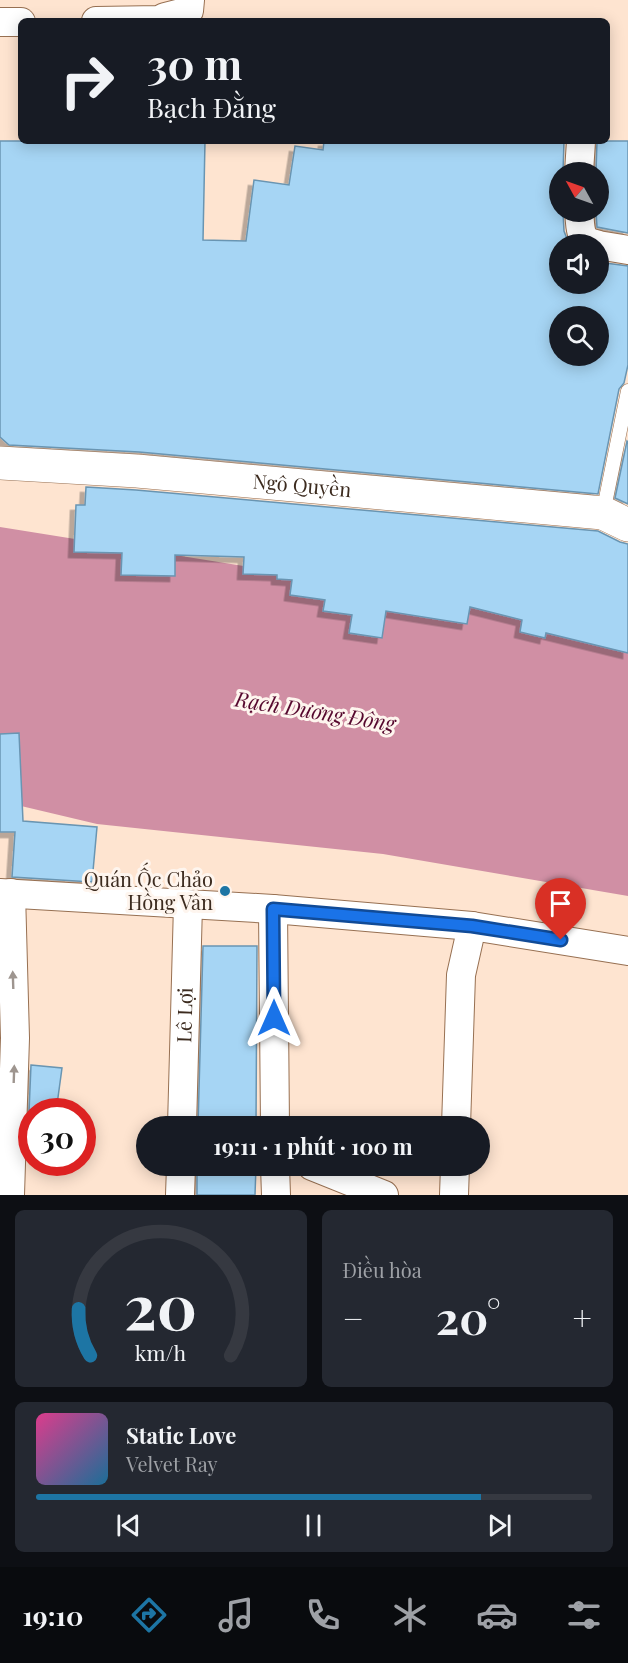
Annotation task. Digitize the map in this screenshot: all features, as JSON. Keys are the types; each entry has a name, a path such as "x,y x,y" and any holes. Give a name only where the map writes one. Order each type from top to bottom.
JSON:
{"street":[{"path":"163,18 189,11 190,0"},
{"path":"0,22 18,22"},
{"path":"580,162 581,144"},
{"path":"609,247 628,250"},
{"name":"Ngô Quyền","path":"0,463 137,471 615,519"},
{"path":"10,1195 15,1038 5,893 273,909 472,926 628,951"},
{"name":"Lê Lợi","path":"182,1116 188,905"},
{"path":"273,909 274,1116"},
{"path":"456,1116 461,975 472,926"},
{"path":"180,1195 181,1176"},
{"path":"275,1176 276,1195"},
{"path":"337,1176 384,1195"},
{"path":"454,1195 455,1176"}],"lane":[{"name":"Ngô Quyền","path":"615,519 628,391"}],"water":[{"name":"Rạch Dương Đông","path":"0,527 543,614 628,631 628,896 383,854 97,824 0,801"}],"building":[{"path":"0,141 18,141 18,144 205,144 203,240 246,241 254,180 289,185 295,146 323,150 324,144 564,144 563,162 549,162 549,222 564,222 565,234 549,234 549,294 609,294 609,263 628,266 628,365 624,383 619,389 598,494 139,452 9,445 0,437"},
{"path":"628,141 628,233 597,227 597,222 609,222 609,162 596,162 597,144"},
{"path":"628,442 628,504 615,498"},
{"path":"86,487 598,531 628,544 628,653 546,633 545,638 520,632 522,620 470,607 467,624 386,611 382,638 349,633 352,615 323,611 325,600 290,595 292,580 277,579 277,575 243,574 244,557 175,555 175,576 121,575 122,553 74,552 76,505 85,505"},
{"path":"19,733 23,821 97,827 92,882 12,877 15,832 0,832 0,734"},
{"path":"203,946 257,946 256,1116 198,1116"},
{"path":"31,1065 62,1068 58,1098 30,1098"},
{"path":"197,1176 256,1176 255,1195 197,1195"}],"place":[{"name":"Quán Ốc Chảo Hồng Vân","path":"225,891"}],"route":[{"path":"274,1018 273,909 472,926 561,940"}]}
